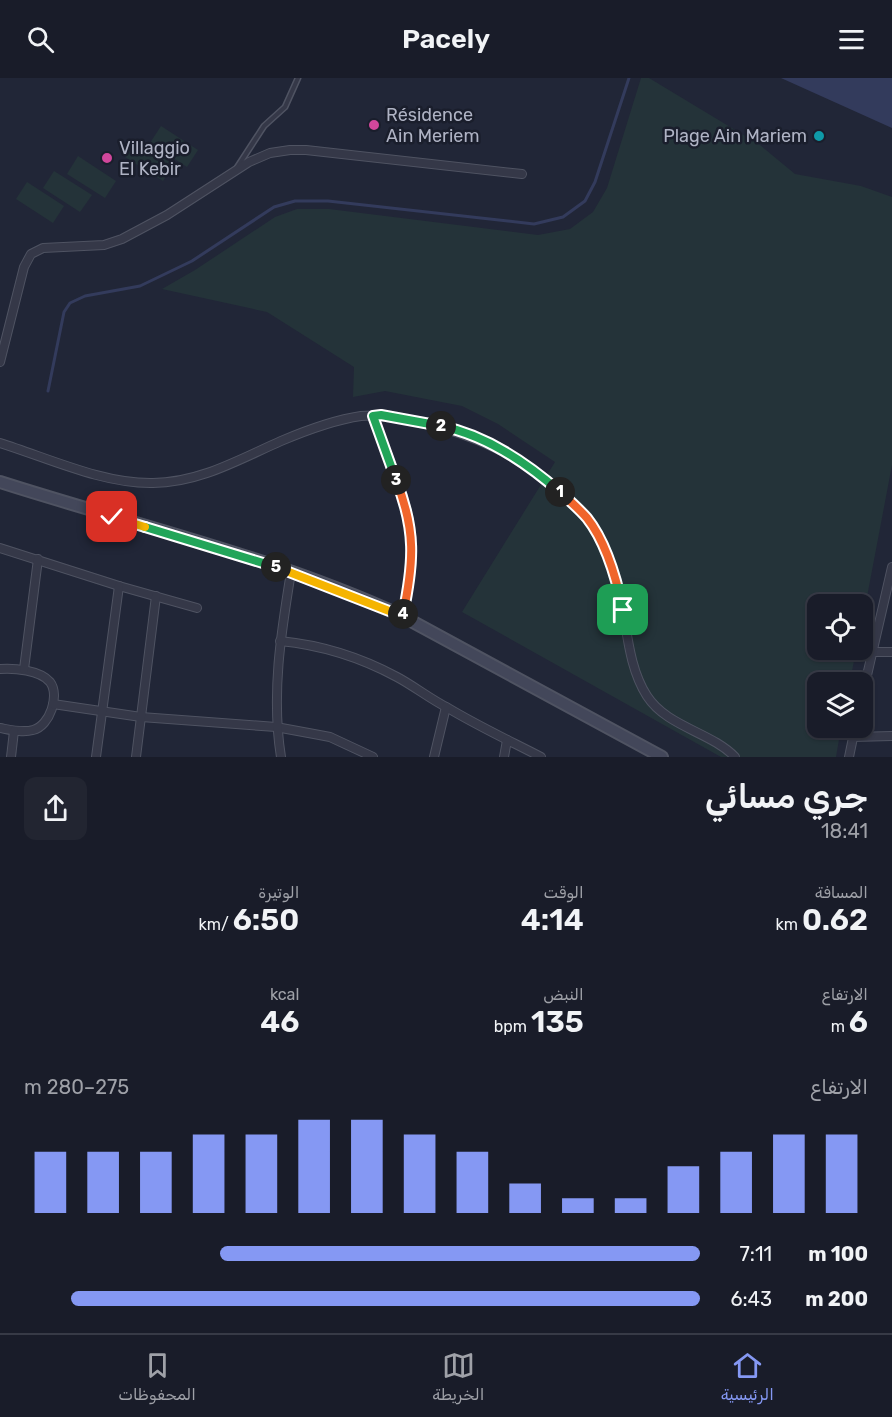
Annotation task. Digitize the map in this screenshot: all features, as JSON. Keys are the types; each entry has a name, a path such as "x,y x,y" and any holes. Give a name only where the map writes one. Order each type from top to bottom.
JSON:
{"main road":[{"path":"0,482 291,572 402,616 660,757"}],"street":[{"path":"0,362 24,267 31,254 43,248 104,245 122,239 167,215 249,162 270,153 290,150 522,174"},
{"path":"0,443 93,473 124,481 154,483 179,481 206,475 320,425 373,416 381,415 450,428 483,440 537,472 588,519 611,566 619,592 629,650 648,698 661,712 735,757"},
{"path":"373,416 409,520 412,547 411,575 402,616"},
{"path":"0,548 197,608"},
{"path":"24,669 38,559"},
{"path":"892,570 873,652 892,652"},
{"path":"280,757 276,727 280,641 291,572"},
{"path":"96,757 119,586"},
{"path":"136,757 156,596"},
{"path":"280,641 305,643 353,657 398,677 446,707 541,757"},
{"path":"0,669 24,669 50,682 53,704 48,720 43,726 34,730 0,728"},
{"path":"53,704 141,717 276,727 330,737 373,757"},
{"path":"434,757 446,707"},
{"path":"11,757 14,730"},
{"path":"873,736 892,736"},
{"path":"849,757 853,738"},
{"path":"504,757 507,740"}],"lane":[{"path":"234,172 264,126 285,107 298,78"}],"shaded area":[{"path":"641,78 649,78 760,145 795,174 861,186 892,197 892,465 868,594 807,594 807,660 854,660 852,672 807,672 807,738 839,738 836,757 721,757 462,612 555,462 498,424 462,406 385,391 353,397 354,367 267,312 162,289 275,217 297,209 329,209 538,235 570,229 593,212 607,188"},
{"path":"161,126 198,150 187,167 150,143"},
{"path":"136,139 174,164 163,181 125,157"},
{"path":"78,156 116,181 105,198 67,174"},
{"path":"54,171 92,195 80,212 43,188"},
{"path":"27,182 64,206 53,223 16,199"}],"water":[{"path":"781,78 892,78 892,128"}],"waterway":[{"path":"48,391 64,312 70,303 85,296 140,286 192,261 274,207 295,201 328,201 534,224 563,217 585,201 595,182 629,78"}],"place":[{"name":"Résidence Ain Meriem","path":"374,125"},
{"name":"Plage Ain Mariem","path":"819,136"},
{"name":"Villaggio El Kebir","path":"107,158"}],"route":[{"path":"112,517 268,563 402,616 411,575 412,547 409,520 373,416 381,415 409,420 450,428 483,440 537,472 567,498 588,519 602,544 611,566 623,610"}]}
